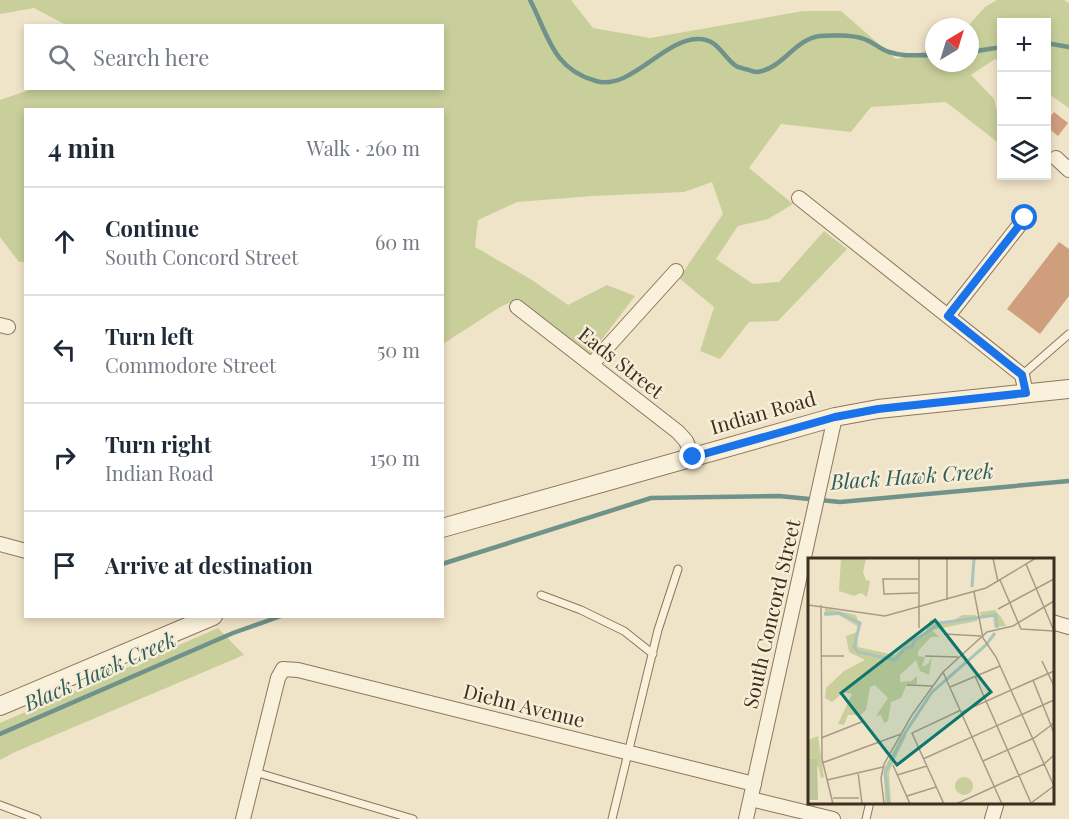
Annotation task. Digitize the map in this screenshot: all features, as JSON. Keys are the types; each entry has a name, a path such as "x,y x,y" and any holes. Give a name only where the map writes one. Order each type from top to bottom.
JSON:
{"street":[{"path":"1056,158 1069,170"},
{"path":"799,198 1022,375 1026,393"},
{"path":"948,316 1025,218"},
{"path":"592,364 676,271"},
{"name":"Eads Street","path":"517,307 678,432 686,441 693,457"},
{"name":"Indian Road","path":"444,527 835,417 878,409 1069,389"},
{"name":"South Concord Street","path":"746,819 835,417"},
{"path":"0,544 24,550"},
{"path":"804,556 811,558"},
{"path":"0,706 206,618"},
{"path":"1054,622 1069,627"},
{"name":"Diehn Avenue","path":"255,772 278,678 284,669 298,670 754,784"},
{"path":"243,819 255,772"},
{"path":"751,799 833,819"},
{"path":"993,819 997,804"}],"lane":[{"path":"1022,375 1069,334"},
{"path":"612,819 652,654 678,569"},
{"path":"541,595 581,610 624,631 652,654"},
{"path":"255,772 413,819"},
{"path":"866,819 870,804"},
{"path":"0,805 38,819"}],"green space":[{"path":"0,0 571,0 593,28 650,38 803,11 841,11 896,59 925,51 925,72 976,72 971,75 994,99 997,112 997,142 946,102 871,107 851,132 781,124 749,168 793,204 768,219 738,226 716,259 753,284 779,282 824,231 847,249 778,321 749,322 720,359 700,351 714,307 679,278 723,214 712,182 684,192 517,202 478,220 475,247 532,280 568,305 607,285 635,296 590,355 518,299 500,307 444,343 444,108 24,108 24,262 19,262 0,237 0,100 29,90 444,90 444,24 64,24 34,8 0,14"},
{"path":"997,0 1064,0 1069,3 1069,108 1051,96 1051,18 997,18 997,60 995,59 979,70 979,18 975,18 985,7"},
{"path":"218,628 244,655 0,760 0,723"}],"building":[{"path":"1054,112 1068,123 1058,136 1051,130 1051,116"},
{"path":"1059,242 1069,249 1069,296 1040,334 1007,309"}],"waterway":[{"name":"Black Hawk Creek","path":"530,0 553,49 561,59 581,75 596,81 609,82 621,79 672,47 697,39 704,39 715,44 736,66 757,72 775,65 803,42 820,36 857,37 895,54 925,55"},
{"name":"Black Hawk Creek","path":"1051,44 1069,47"},
{"name":"Black Hawk Creek","path":"979,51 997,48"},
{"name":"Black Hawk Creek","path":"444,563 651,498 779,496 840,502 1069,481"},
{"name":"Black Hawk Creek","path":"0,734 233,633 275,618"}],"route":[{"path":"693,457 835,417 878,409 1026,393 1022,375 948,316 1025,218"}]}
